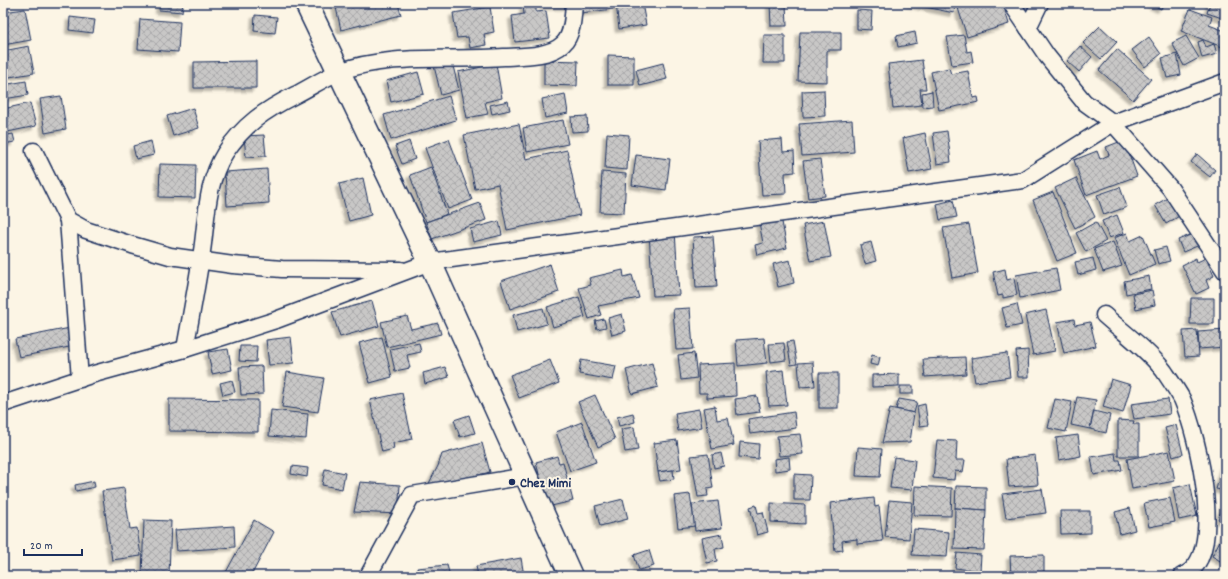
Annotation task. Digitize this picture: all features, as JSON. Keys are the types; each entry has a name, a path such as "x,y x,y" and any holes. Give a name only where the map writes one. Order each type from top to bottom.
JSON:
{"street":[{"path":"306,3 430,262 571,576"},
{"path":"185,349 200,261 208,196 214,174 241,130 260,115 280,103 339,72 367,64 497,58 547,52 564,44 569,37 574,3"},
{"path":"1011,3 1047,56 1084,102 1113,123 1170,188 1225,271"},
{"path":"1028,28 1040,3"},
{"path":"3,404 80,378 185,349 276,320 430,262 1023,180 1113,123 1225,82"},
{"path":"34,151 68,220 80,378"},
{"path":"68,220 86,230 132,245 170,256 200,261 282,269 375,268 407,270"},
{"path":"1104,315 1135,342 1163,370 1181,398 1197,442 1207,480 1213,520 1210,545 1205,556 1194,570 1182,576"},
{"path":"368,576 412,495 526,476"}],"building":[{"path":"160,3 183,3 182,12 159,10"},
{"path":"335,3 398,3 401,15 341,30"},
{"path":"544,3 570,3 570,6 544,6"},
{"path":"580,3 613,3 613,9 581,13"},
{"path":"616,3 642,3 646,25 619,29"},
{"path":"770,3 786,3 787,26 771,26"},
{"path":"906,3 956,3 954,13"},
{"path":"976,3 1003,3 1009,24 967,37 958,8"},
{"path":"1149,3 1164,3 1161,9"},
{"path":"1210,3 1225,3 1225,19 1207,13"},
{"path":"536,4 536,12 546,11 550,38 515,42 512,16 524,14 523,6"},
{"path":"490,7 494,32 484,34 486,45 470,48 468,37 457,38 453,13"},
{"path":"25,9 31,40 3,45 3,12"},
{"path":"1190,9 1212,17 1209,25 1225,31 1225,48 1181,31"},
{"path":"857,10 872,11 871,30 857,29"},
{"path":"255,15 277,17 275,33 254,31"},
{"path":"70,17 95,20 93,33 69,30"},
{"path":"140,19 180,22 178,52 138,49"},
{"path":"1100,26 1117,42 1101,59 1083,43"},
{"path":"800,32 841,32 841,50 827,50 827,82 798,81"},
{"path":"915,32 917,43 898,47 896,36"},
{"path":"764,35 785,35 785,63 763,63"},
{"path":"964,35 967,52 971,51 973,62 952,65 947,37"},
{"path":"1186,36 1199,58 1184,66 1172,43"},
{"path":"1149,37 1161,54 1145,67 1132,50"},
{"path":"1203,40 1206,47 1214,44 1217,54 1202,58 1198,42"},
{"path":"29,46 34,73 3,78 3,51"},
{"path":"1080,46 1092,57 1079,72 1067,61"},
{"path":"1117,49 1151,79 1133,100 1099,70"},
{"path":"1177,54 1181,75 1167,78 1162,58"},
{"path":"608,55 634,56 634,85 608,85"},
{"path":"544,60 578,61 577,86 544,85"},
{"path":"922,60 926,89 920,89 922,105 893,108 888,64"},
{"path":"256,61 256,88 194,88 194,62"},
{"path":"452,62 459,90 441,95 434,66"},
{"path":"663,63 667,79 640,86 636,70"},
{"path":"496,64 502,98 485,102 488,114 467,118 458,72"},
{"path":"949,68 951,74 968,71 973,98 978,97 979,102 939,110 931,72"},
{"path":"418,72 424,94 391,102 386,81"},
{"path":"26,81 28,95 4,99 5,106 3,106 3,85"},
{"path":"824,90 825,116 803,117 802,91"},
{"path":"932,91 933,106 923,107 922,93"},
{"path":"565,94 568,113 545,118 542,99"},
{"path":"61,96 66,129 45,133 40,99"},
{"path":"449,96 456,120 391,140 384,115"},
{"path":"508,101 510,110 492,114 490,105"},
{"path":"30,103 36,126 3,133 3,109"},
{"path":"193,108 199,128 173,136 167,116"},
{"path":"587,116 588,131 572,132 571,117"},
{"path":"563,120 568,144 527,152 523,128"},
{"path":"852,120 854,152 802,156 799,124"},
{"path":"519,124 526,159 567,150 580,215 507,230 498,184 475,189 464,135"},
{"path":"947,131 951,162 937,164 933,133"},
{"path":"607,133 629,135 627,170 605,168"},
{"path":"925,133 932,169 909,173 903,138"},
{"path":"13,134 15,142 3,144 3,136"},
{"path":"264,135 266,156 246,157 244,136"},
{"path":"449,139 472,200 448,209 425,148"},
{"path":"782,139 783,152 794,151 795,172 785,173 786,194 762,195 758,141"},
{"path":"1124,140 1137,176 1086,195 1074,160 1097,151 1100,159 1109,155 1106,147"},
{"path":"151,141 154,155 136,159 133,146"},
{"path":"409,141 415,159 402,164 395,146"},
{"path":"1197,154 1215,170 1210,177 1191,162"},
{"path":"636,155 670,159 666,190 632,185"},
{"path":"820,159 825,196 808,198 803,161"},
{"path":"160,164 196,165 195,198 159,197"},
{"path":"431,167 447,214 426,222 410,175"},
{"path":"267,169 269,203 227,206 225,172"},
{"path":"602,172 626,174 624,213 600,212"},
{"path":"363,178 371,215 349,221 339,184"},
{"path":"1076,178 1095,217 1075,228 1055,188"},
{"path":"1120,187 1127,207 1104,215 1097,195"},
{"path":"1053,192 1077,253 1057,261 1033,200"},
{"path":"1171,196 1181,215 1166,224 1155,205"},
{"path":"953,200 957,217 940,220 937,204"},
{"path":"480,203 486,220 432,239 426,222"},
{"path":"1117,215 1124,233 1109,238 1102,221"},
{"path":"781,217 787,248 757,255 755,245 763,243 759,222"},
{"path":"499,221 502,235 473,242 470,229"},
{"path":"824,221 831,257 810,261 803,225"},
{"path":"1096,222 1106,241 1086,252 1076,233"},
{"path":"969,224 978,273 952,278 943,228"},
{"path":"675,231 679,295 653,296 649,233"},
{"path":"1197,232 1202,244 1183,252 1178,240"},
{"path":"1127,233 1130,241 1143,235 1155,264 1129,275 1114,238"},
{"path":"713,236 717,287 696,288 693,237"},
{"path":"871,242 876,261 865,264 860,245"},
{"path":"1113,242 1122,266 1103,272 1094,249"},
{"path":"1166,247 1170,261 1158,264 1154,250"},
{"path":"1093,258 1096,270 1078,275 1075,262"},
{"path":"1196,258 1197,262 1206,258 1214,276 1206,280 1209,288 1196,294 1182,265"},
{"path":"790,260 794,283 778,287 773,264"},
{"path":"550,264 559,292 510,309 501,281"},
{"path":"1056,268 1060,290 1020,298 1016,275"},
{"path":"1005,269 1007,280 1014,278 1017,295 1003,298 1003,295 998,296 993,272"},
{"path":"623,270 624,277 632,275 639,298 598,306 601,315 589,319 579,288 591,285 589,278"},
{"path":"1149,276 1151,289 1126,294 1124,281"},
{"path":"1152,290 1155,305 1136,309 1133,294"},
{"path":"579,297 585,317 553,327 547,307"},
{"path":"1191,298 1214,298 1214,324 1190,324"},
{"path":"372,301 379,326 340,337 332,312"},
{"path":"1017,304 1022,325 1007,328 1002,308"},
{"path":"543,308 547,324 517,332 513,315"},
{"path":"690,308 693,349 676,350 673,309"},
{"path":"1046,310 1055,351 1033,355 1025,315"},
{"path":"622,314 626,331 612,335 608,318"},
{"path":"407,316 411,329 438,323 441,334 387,347 381,322"},
{"path":"604,319 606,327 597,329 595,321"},
{"path":"1074,319 1075,325 1090,322 1096,346 1064,353 1057,322"},
{"path":"70,328 74,346 19,357 15,339"},
{"path":"1197,330 1199,356 1185,357 1183,331"},
{"path":"1225,330 1225,347 1199,349 1198,332"},
{"path":"291,337 294,363 269,365 266,340"},
{"path":"382,337 392,377 370,383 359,343"},
{"path":"764,338 767,363 738,366 736,340"},
{"path":"793,341 797,364 791,365 787,342"},
{"path":"419,343 421,352 407,355 410,368 395,371 390,349"},
{"path":"784,343 786,360 771,362 769,344"},
{"path":"240,346 257,346 256,362 239,361"},
{"path":"228,349 232,370 212,374 208,352"},
{"path":"1028,350 1029,377 1018,377 1016,351"},
{"path":"694,353 697,378 681,380 678,355"},
{"path":"1007,353 1010,377 975,382 971,358"},
{"path":"872,355 880,357 878,366 870,364"},
{"path":"965,357 966,374 925,377 923,359"},
{"path":"550,360 559,383 519,398 510,375"},
{"path":"581,360 616,366 613,380 579,374"},
{"path":"813,362 815,386 800,387 798,363"},
{"path":"652,363 658,387 632,394 626,370"},
{"path":"735,363 736,396 707,398 707,393 699,393 698,365"},
{"path":"262,366 263,394 241,395 239,367"},
{"path":"445,367 449,377 425,384 423,373"},
{"path":"783,370 787,405 769,406 766,372"},
{"path":"287,372 324,378 318,412 282,407"},
{"path":"819,373 838,373 838,408 819,408"},
{"path":"899,374 899,386 872,387 872,375"},
{"path":"1111,379 1131,385 1123,413 1103,407"},
{"path":"232,380 235,392 223,395 220,383"},
{"path":"900,386 913,386 913,394 900,394"},
{"path":"402,393 412,439 393,443 394,449 382,452 370,400"},
{"path":"595,395 615,439 598,447 578,402"},
{"path":"757,396 760,412 737,415 735,399"},
{"path":"1077,397 1096,400 1090,429 1071,425"},
{"path":"169,399 258,400 258,432 169,431"},
{"path":"899,399 917,402 914,413 896,409"},
{"path":"1055,399 1072,402 1066,432 1048,428"},
{"path":"1168,399 1170,414 1134,419 1131,404"},
{"path":"925,404 928,425 920,426 917,406"},
{"path":"715,406 717,420 728,418 734,445 712,449 704,408"},
{"path":"890,408 914,413 910,442 882,443"},
{"path":"699,409 702,427 678,431 675,413"},
{"path":"271,410 308,414 306,439 269,436"},
{"path":"1094,411 1110,415 1106,433 1090,429"},
{"path":"794,412 796,428 750,434 748,419"},
{"path":"633,413 635,422 619,426 617,417"},
{"path":"469,415 475,433 460,437 454,420"},
{"path":"1118,420 1134,421 1133,424 1139,424 1139,456 1118,456"},
{"path":"582,422 596,462 570,471 556,432"},
{"path":"1176,425 1183,454 1173,457 1165,428"},
{"path":"634,427 638,450 625,452 621,429"},
{"path":"800,434 803,454 779,456 777,436"},
{"path":"1078,435 1081,456 1059,460 1056,438"},
{"path":"677,440 681,469 658,472 654,443"},
{"path":"937,440 957,441 956,460 965,460 963,472 955,471 954,480 933,478"},
{"path":"740,442 759,444 758,459 739,457"},
{"path":"482,443 490,472 426,489 438,466 442,454"},
{"path":"858,447 882,449 880,477 856,476"},
{"path":"1169,451 1175,481 1132,489 1127,459"},
{"path":"721,453 724,466 714,468 712,455"},
{"path":"1115,453 1116,460 1120,460 1122,470 1094,475 1091,457"},
{"path":"708,454 713,488 707,489 708,496 698,497 691,456"},
{"path":"1035,455 1038,485 1009,487 1006,459"},
{"path":"557,456 559,463 563,462 573,501 547,507 536,462"},
{"path":"789,457 790,469 775,471 774,459"},
{"path":"894,457 915,460 912,490 890,488"},
{"path":"1225,460 1225,491 1216,489"},
{"path":"292,466 308,468 307,477 291,474"},
{"path":"325,469 345,473 342,489 322,485"},
{"path":"673,470 674,479 660,481 658,472"},
{"path":"794,474 811,475 810,500 794,500"},
{"path":"94,481 95,487 76,491 75,485"},
{"path":"360,482 400,485 398,514 354,512"},
{"path":"1190,484 1197,516 1179,520 1173,488"},
{"path":"915,486 952,488 951,516 914,515"},
{"path":"956,486 986,487 986,510 955,508"},
{"path":"124,488 130,529 137,528 141,556 112,560 102,491"},
{"path":"1042,489 1046,513 1006,518 1002,494"},
{"path":"690,494 695,526 678,528 674,496"},
{"path":"874,498 875,507 879,506 883,541 857,544 857,539 842,541 843,550 835,551 830,503"},
{"path":"1170,498 1175,522 1149,527 1144,503"},
{"path":"623,499 628,519 600,526 595,506"},
{"path":"889,500 912,502 909,539 885,537"},
{"path":"718,501 722,528 695,531 692,504"},
{"path":"771,503 805,505 805,524 771,522"},
{"path":"1225,504 1225,522 1218,519"},
{"path":"756,505 758,513 763,512 768,532 757,535 750,507"},
{"path":"955,508 986,510 984,550 954,549"},
{"path":"1130,508 1135,530 1120,534 1115,512"},
{"path":"1060,511 1090,511 1090,533 1061,534"},
{"path":"144,520 171,521 169,576 142,576"},
{"path":"254,520 274,532 251,576 224,576"},
{"path":"234,526 235,547 177,551 175,530"},
{"path":"914,529 949,532 947,557 912,555"},
{"path":"1225,531 1225,556 1222,562 1212,556"},
{"path":"722,534 724,547 715,549 717,561 707,563 702,538"},
{"path":"649,550 654,566 639,570 634,555"},
{"path":"957,553 981,555 980,571 955,568"},
{"path":"1044,555 1044,576 1011,576 1010,556"},
{"path":"521,558 524,576 478,576 476,566"},
{"path":"447,565 450,576 418,576 417,568"}],"place":[{"name":"Chez Mimi","path":"512,482"}]}
